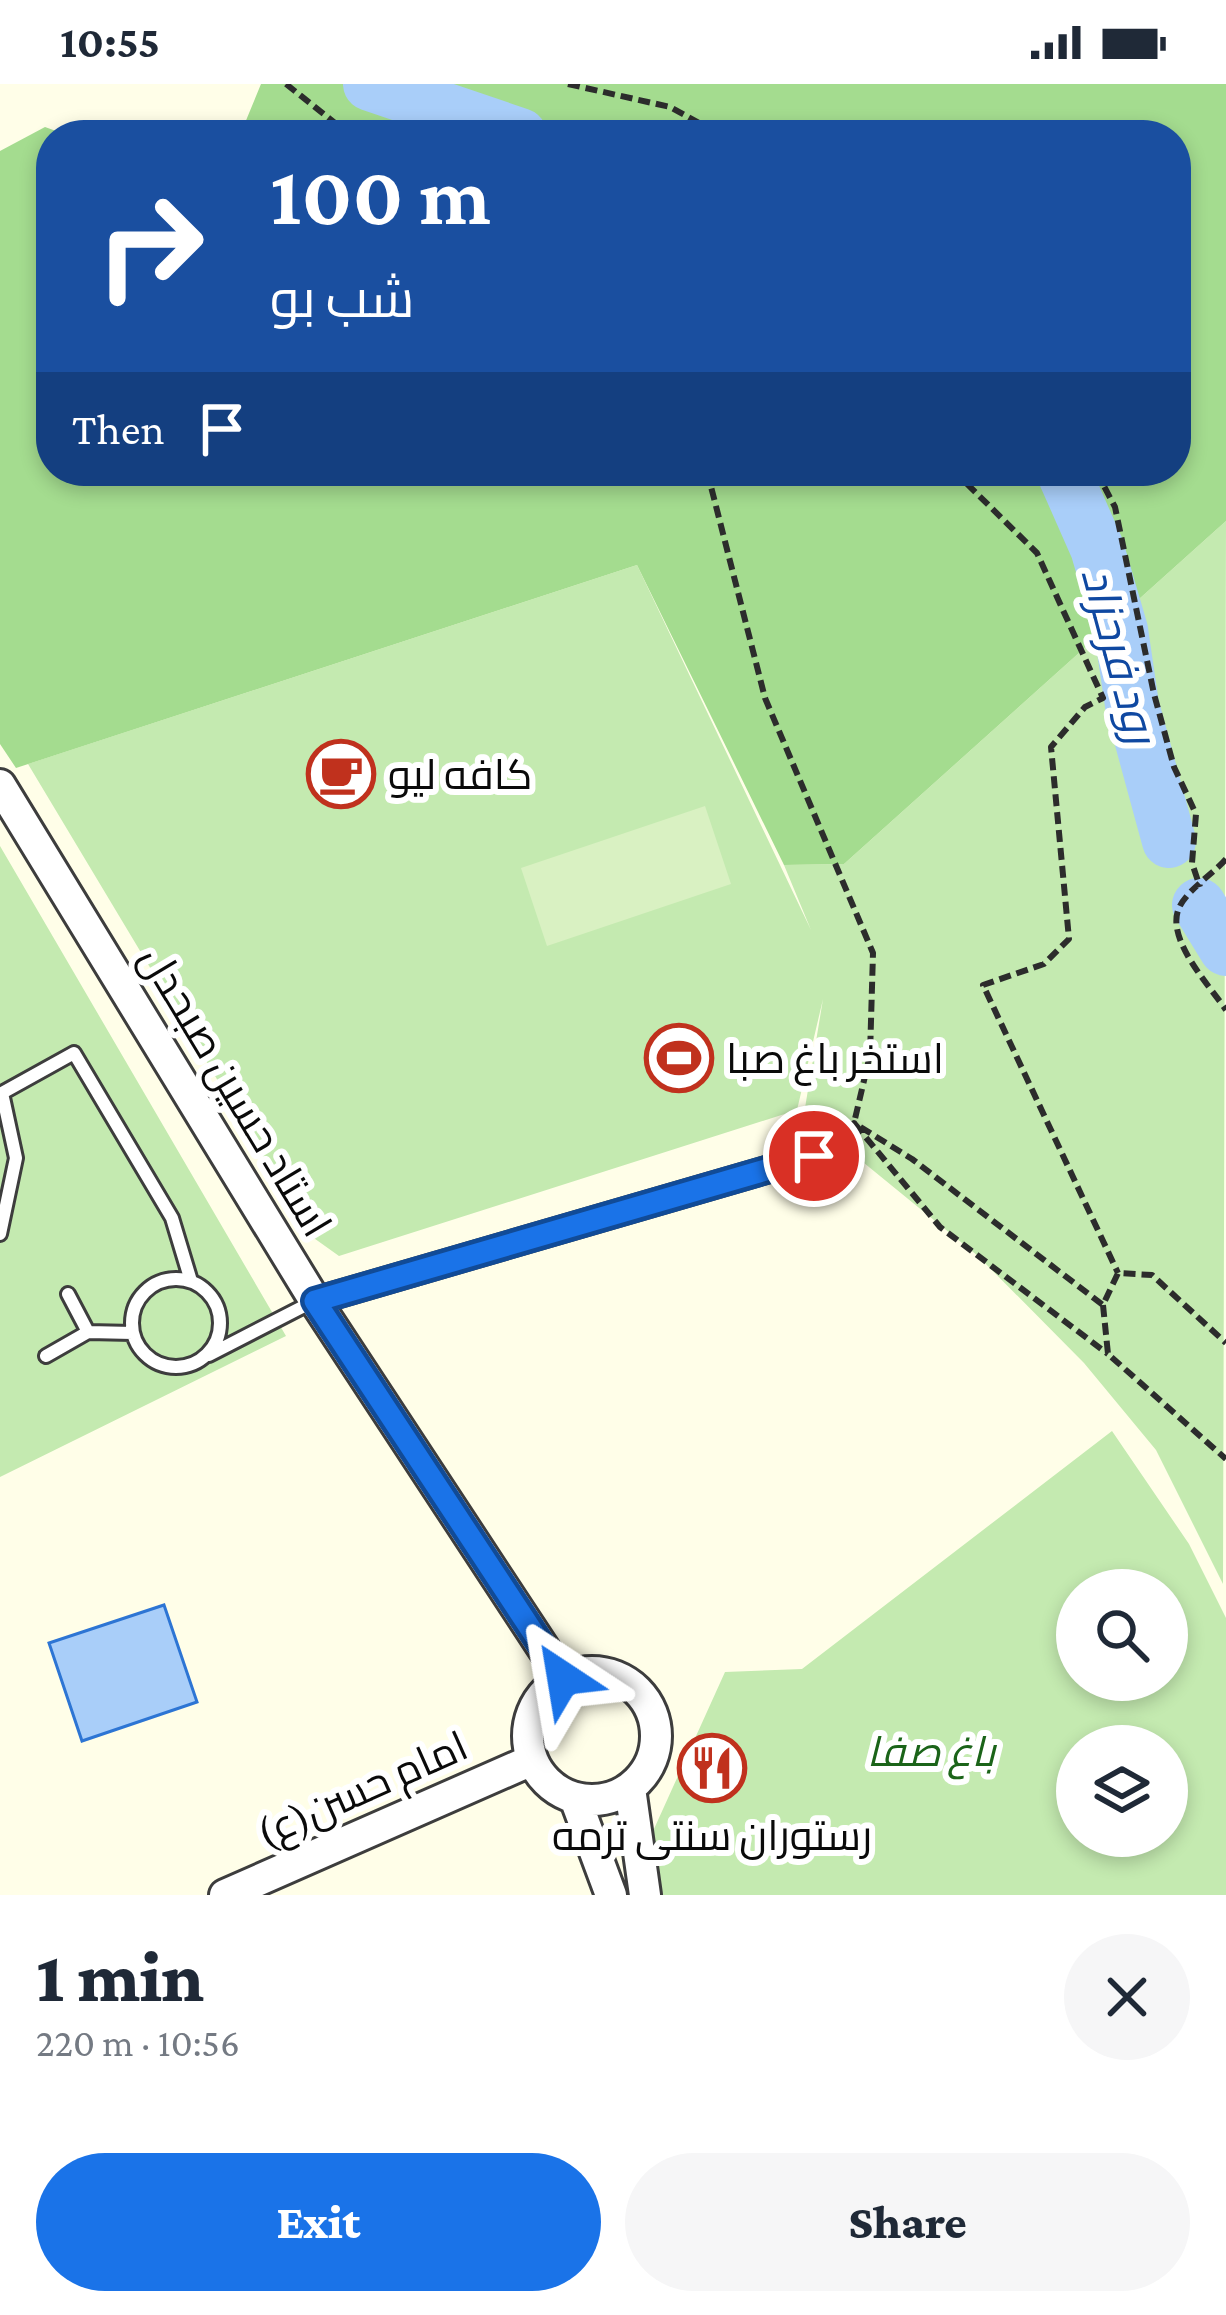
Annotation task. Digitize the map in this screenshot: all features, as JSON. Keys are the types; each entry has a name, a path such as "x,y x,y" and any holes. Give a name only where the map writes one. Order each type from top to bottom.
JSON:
{"street":[{"name":"استاد حسین صبحدل","path":"2,788 315,1301 563,1678"},
{"path":"315,1301 814,1156"},
{"path":"597,1672 614,1675 630,1683 651,1710 656,1727 652,1761 630,1788 595,1800 575,1798 557,1790 532,1760 529,1722 536,1705 563,1678 597,1672"},
{"name":"امام حسن(ع)","path":"225,1895 532,1760"},
{"path":"630,1788 645,1895"},
{"path":"575,1798 610,1895"}],"lane":[{"path":"0,1234 16,1158 2,1093 74,1053 172,1218 191,1281 219,1310 218,1337 202,1359"},
{"path":"191,1281 152,1286 135,1307 133,1333 138,1347 160,1365 190,1366 315,1301"},
{"path":"68,1294 88,1332"},
{"path":"46,1357 88,1332 133,1333"}],"path":[{"path":"286,84 331,120"},
{"path":"568,84 670,107 694,120"},
{"path":"711,486 765,698 873,953 870,1055 854,1124 814,1156"},
{"path":"969,486 1037,553 1103,698 1085,707 1051,747 1069,939 1044,964 983,985 1118,1273"},
{"path":"1104,486 1115,507 1174,767 1196,814 1192,863 1200,887"},
{"path":"1226,859 1179,907 1178,933 1226,1010"},
{"path":"854,1124 912,1160 1103,1305"},
{"path":"854,1124 940,1227 1108,1354 1226,1459"},
{"path":"1108,1354 1103,1305 1118,1273"},
{"path":"1118,1273 1152,1275 1226,1343"}],"green space":[{"path":"261,84 1226,84 1226,521 844,864 784,865 637,565 16,768 0,744 0,151 36,132 36,486 1191,486 1191,120 246,120"},
{"path":"1226,521 1223,1584 1156,1450 1084,1363 978,1256 804,1114 823,999 797,1110 339,1256 311,1236 28,764 637,565 811,930 784,865 844,864"},
{"path":"705,806 731,884 547,946 521,868"},
{"path":"0,846 286,1336 0,1477"},
{"name":"باغ صفا","path":"1112,1431 1189,1544 1226,1618 1226,1895 663,1895 649,1840 725,1672 802,1669"}],"water":[{"path":"164,1605 197,1702 82,1741 49,1643"}],"waterway":[{"name":"رود فرحزاد","path":"370,84 476,120"},
{"name":"رود فرحزاد","path":"1070,486 1097,548 1121,630 1132,705 1169,841"},
{"name":"رود فرحزاد","path":"1199,905 1226,949"}],"place":[{"name":"کافه لیو","path":"341,774"},
{"name":"استخر باغ صبا","path":"679,1058"},
{"name":"رستوران سنتی ترمه","path":"712,1768"}],"route":[{"path":"563,1678 315,1301 814,1156"}]}
